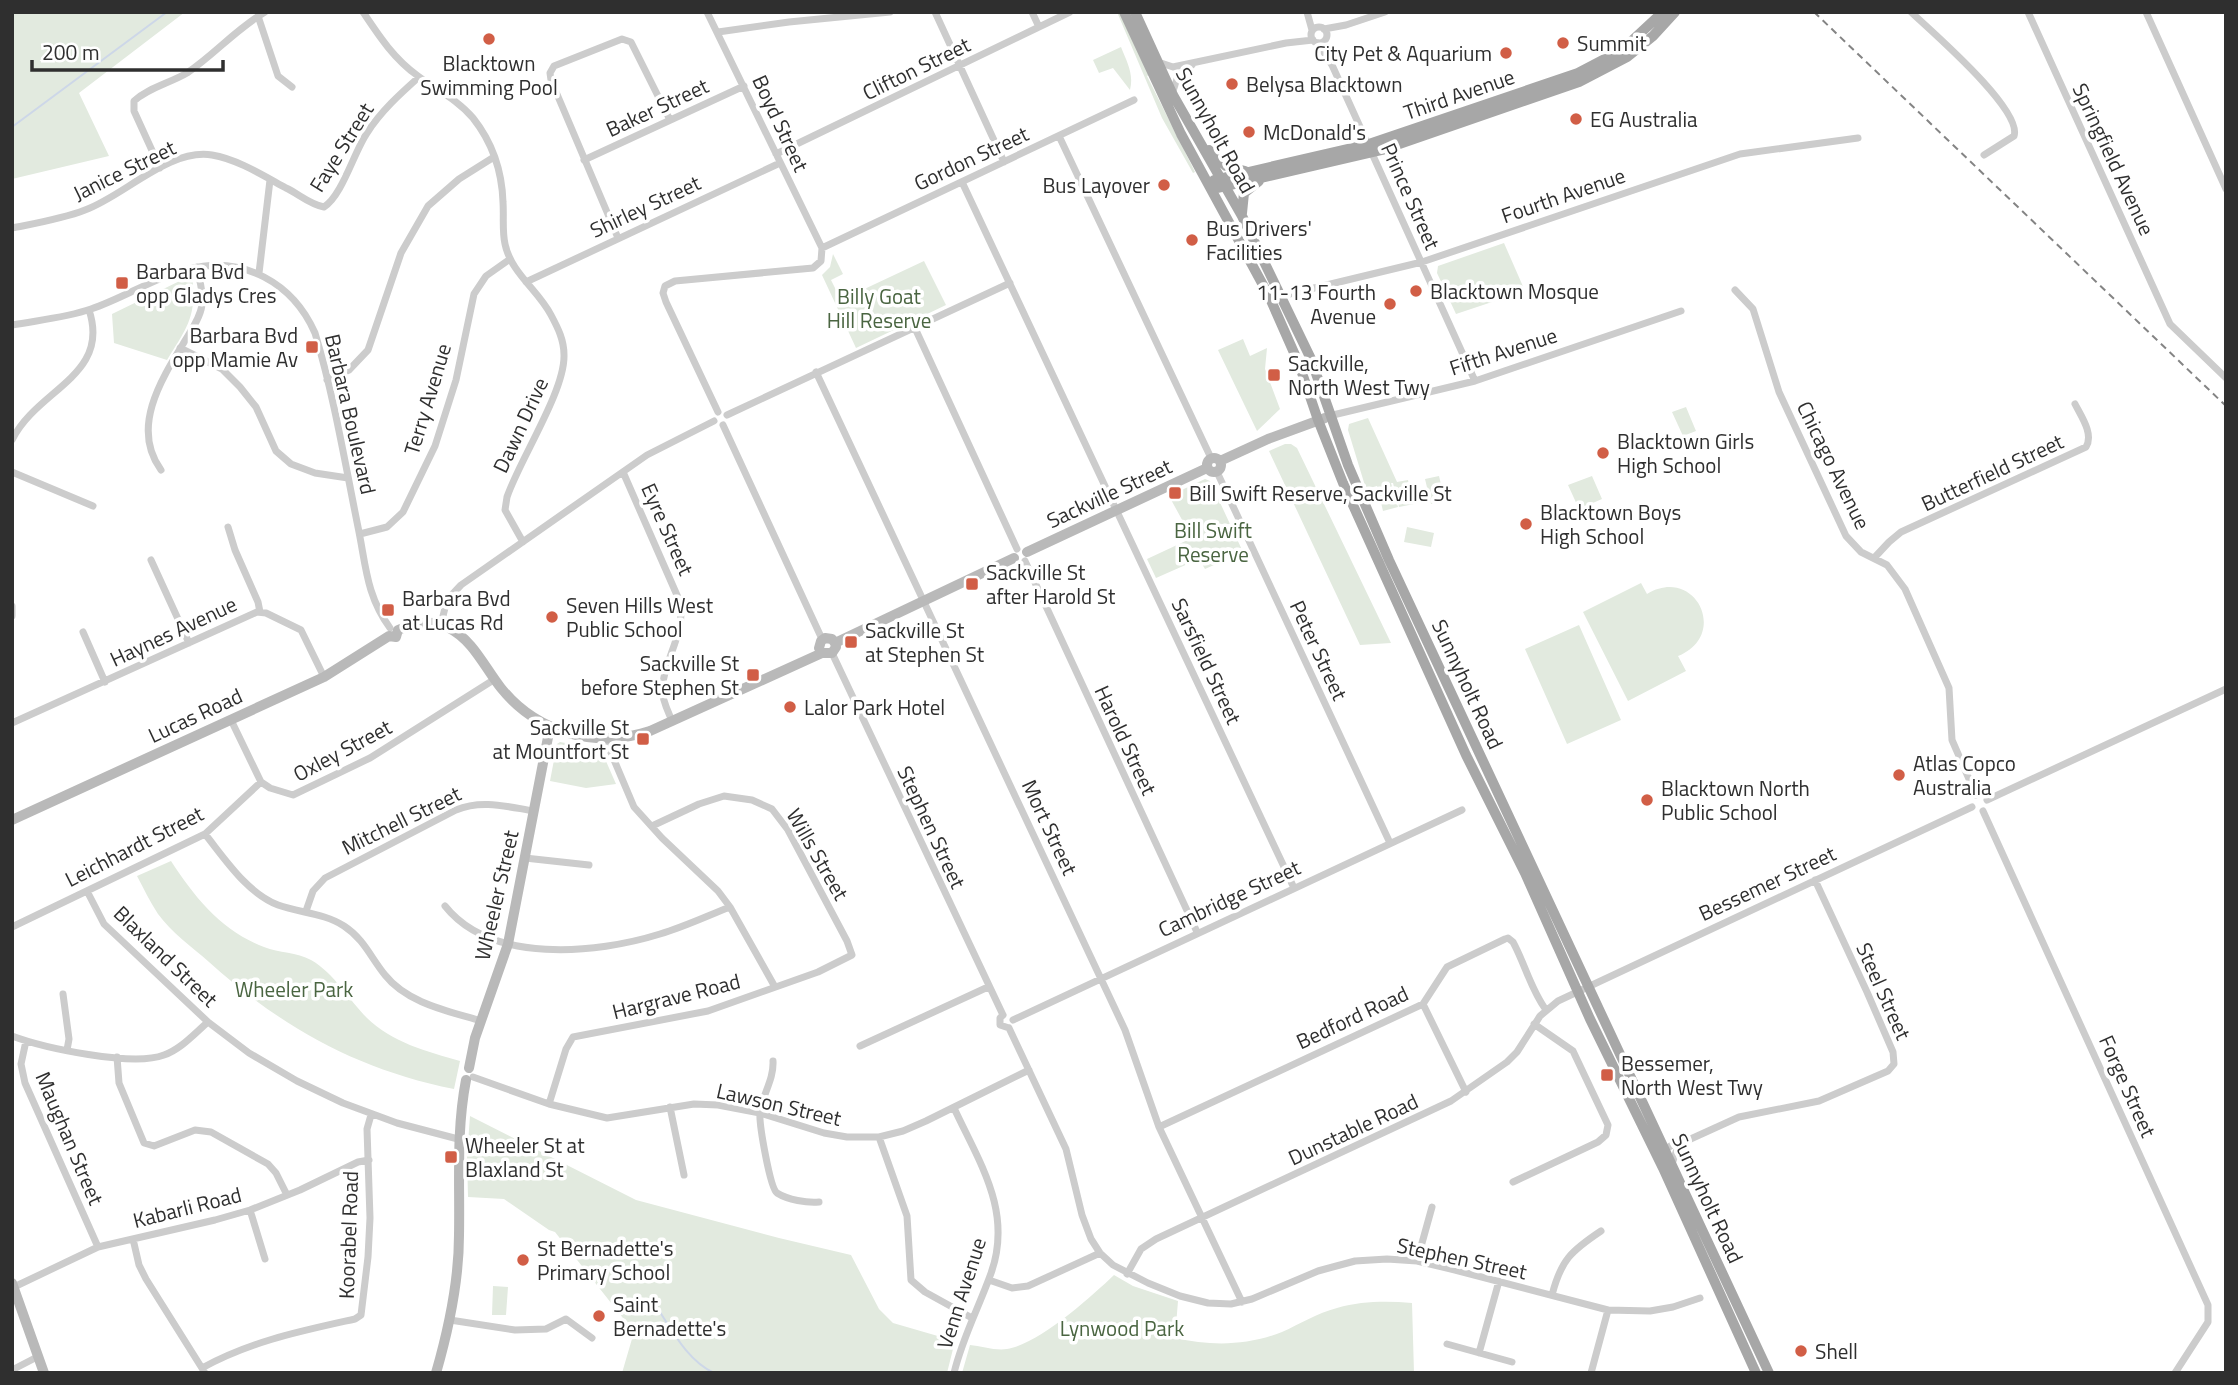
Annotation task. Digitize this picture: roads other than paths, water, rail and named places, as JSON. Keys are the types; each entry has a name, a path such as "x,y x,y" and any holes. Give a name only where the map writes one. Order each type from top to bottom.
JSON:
{"main road":[{"name":"Sunnyholt Road","path":"1124,12 1181,134 1269,296 1299,364 1343,483 1438,693 1664,1149 1667,1166 1756,1373"},
{"name":"Sunnyholt Road","path":"1135,12 1189,127 1242,216 1311,359 1348,465 1389,560 1535,868 1583,989 1769,1373"},
{"name":"Third Avenue","path":"1210,186 1248,171 1371,148 1588,69 1622,50 1663,12"},
{"name":"Third Avenue","path":"1222,182 1271,174 1482,117 1597,74 1646,43 1675,12"},
{"path":"1189,127 1222,164 1248,171"},
{"name":"Third Avenue","path":"1242,216 1245,191 1271,174"}],"street":[{"name":"Dawn Drive","path":"363,12 384,43 419,77 471,116 480,128 495,157 502,183 504,238 510,259 551,316 562,337 562,377 507,497 505,510 523,542"},
{"name":"Boyd Street","path":"707,12 822,248"},
{"path":"718,32 890,12"},
{"path":"934,12 1004,162"},
{"path":"1032,12 1039,27"},
{"name":"Clifton Street","path":"776,154 1070,12"},
{"name":"Prince Street","path":"1309,12 1475,381"},
{"path":"1157,62 1170,67 1195,63 1319,35 1385,12"},
{"path":"1911,12 1999,99 2013,124 2015,134 1984,155"},
{"name":"Springfield Avenue","path":"2028,12 2169,320 2176,331 2226,378"},
{"path":"2146,12 2226,189"},
{"path":"160,168 134,111 134,101 198,65 234,32 261,14 278,76 292,87"},
{"path":"618,238 551,80 554,66 622,39 631,42 670,120"},
{"path":"1173,95 1173,85 1178,76 1195,63"},
{"name":"Faye Street","path":"324,207 333,199 368,131 386,108 419,77"},
{"name":"Baker Street","path":"584,160 744,86"},
{"name":"Gordon Street","path":"822,248 1134,100"},
{"name":"Peter Street","path":"1059,136 1390,843"},
{"name":"Fourth Avenue","path":"1281,296 1422,262 1740,154 1858,138"},
{"name":"Janice Street","path":"12,229 86,210 160,168 188,158 211,155 247,168 314,205 324,207"},
{"path":"327,380 349,370 368,350 401,253 428,206 459,179 495,157"},
{"name":"Shirley Street","path":"526,282 780,163"},
{"path":"259,273 270,180"},
{"name":"Sarsfield Street","path":"962,182 1294,888"},
{"path":"822,248 821,261 813,268 674,281 665,286 663,293 666,302 718,412 727,415 1010,283"},
{"name":"Terry Avenue","path":"360,534 387,527 403,512 435,446 456,380 474,294 486,276 510,259"},
{"name":"Barbara Boulevard","path":"12,324 69,316 89,310 197,267 230,265 259,273 284,290 306,315 315,333 360,534 369,588 376,607 392,631"},
{"path":"161,470 151,453 148,425 150,409 163,378 196,322 202,305 197,267"},
{"name":"Chicago Avenue","path":"1735,290 1754,309 1779,392 1842,528 1856,547 1892,570 1901,582 1948,683 1952,702 1952,740 1976,795"},
{"path":"12,440 29,416 87,360 95,334 89,310"},
{"name":"Fifth Avenue","path":"1332,415 1475,381 1681,311"},
{"name":"Harold Street","path":"914,326 1198,932"},
{"path":"180,348 222,369 240,387 256,407 276,451 291,464 315,473 348,478"},
{"name":"Mort Street","path":"816,372 1125,1030 1159,1127 1242,1302"},
{"name":"Butterfield Street","path":"1875,557 1901,532 2086,447 2090,437 2075,404"},
{"path":"718,412 713,417 719,426 727,420 727,415"},
{"name":"Sackville Street","path":"441,624 452,629 470,644 495,679 522,709 550,727 579,736 633,736 672,721 1214,465 1332,415"},
{"path":"441,624 449,595 659,448 714,422"},
{"name":"Stephen Street","path":"723,425 826,647 1003,1015"},
{"path":"12,471 93,506"},
{"name":"Eyre Street","path":"623,472 680,602 681,622 662,687 672,721"},
{"path":"228,527 234,550 260,612"},
{"path":"151,559 189,643"},
{"path":"12,606 12,616"},
{"name":"Haynes Avenue","path":"12,723 260,612 301,630 324,677"},
{"name":"Lucas Road","path":"12,820 324,677 392,631 422,623 441,624"},
{"path":"83,632 105,682"},
{"name":"Oxley Street","path":"261,782 270,788 293,795 370,758 495,679"},
{"path":"1987,800 2226,689"},
{"path":"231,720 261,782"},
{"name":"Wheeler Street","path":"436,1373 456,1286 459,1236 458,1139 481,1021 508,944 550,727"},
{"path":"607,738 634,807 662,838 718,891 730,907 775,987"},
{"name":"Leichhardt Street","path":"12,927 205,834 261,782"},
{"path":"1976,795 1982,795 1987,800 1983,811 1972,807 1971,801 1976,795"},
{"name":"Wills Street","path":"652,825 724,796 752,800 772,809 788,830 847,941 852,956"},
{"name":"Mitchell Street","path":"306,911 313,891 325,877 456,810 477,803 534,811"},
{"name":"Bessemer Street","path":"1583,989 1972,807"},
{"name":"Cambridge Street","path":"1013,1020 1462,810"},
{"name":"Forge Street","path":"1983,811 2208,1305 2208,1322 2175,1373"},
{"path":"205,834 257,893 280,905 332,919 354,933 386,976 404,992 427,1003 481,1021"},
{"path":"526,858 589,864"},
{"name":"Steel Street","path":"1664,1149 1744,1116 1829,1098 1888,1070 1894,1064 1893,1052 1815,880"},
{"name":"Blaxland Street","path":"87,891 104,924 208,1022 274,1068 371,1115 458,1139"},
{"path":"445,906 456,919 484,937 508,944 561,949 604,946 660,934 730,907"},
{"name":"Bedford Road","path":"1159,1127 1423,1004 1447,967 1508,938 1520,955 1539,1001 1546,1010"},
{"name":"Hargrave Road","path":"549,1104 566,1049 573,1037 708,1011 818,972 852,956"},
{"path":"860,1046 988,986"},
{"name":"Dunstable Road","path":"1127,1274 1141,1249 1148,1243 1429,1114 1466,1092 1517,1052 1546,1010 1583,989"},
{"path":"63,993 69,1039 67,1050"},
{"path":"1423,1004 1466,1092"},
{"path":"1003,1015 1009,1015 1013,1020 1009,1028 1000,1025 1003,1015"},
{"path":"12,1036 67,1050 142,1059 162,1056 177,1048 208,1022"},
{"path":"1513,1182 1598,1142 1606,1135 1608,1125 1573,1051 1534,1024"},
{"name":"Stephen Street","path":"1009,1028 1066,1149 1082,1214 1100,1253 1127,1274 1180,1296 1208,1303 1242,1302 1338,1265 1387,1259 1417,1261 1608,1310 1650,1311 1700,1298"},
{"name":"Maughan Street","path":"26,1041 21,1064 25,1083 98,1247"},
{"path":"117,1057 119,1083 144,1143 154,1146 195,1130 211,1132 268,1164 288,1195"},
{"path":"773,1061 774,1072 760,1113 774,1190 779,1194 808,1202 820,1202"},
{"name":"Lawson Street","path":"470,1075 549,1104 607,1118 694,1104 718,1105 760,1113 824,1133 847,1137 879,1137 903,1131 1029,1070"},
{"path":"670,1107 684,1175"},
{"name":"Venn Avenue","path":"954,1108 987,1179 998,1214 999,1242 989,1280 972,1318 954,1373"},
{"name":"Koorabel Road","path":"204,1370 266,1340 305,1329 355,1320 361,1315 368,1256 367,1129 371,1115"},
{"path":"879,1137 907,1216 911,1280 925,1293 972,1318"},
{"path":"1667,1166 1684,1142"},
{"name":"Kabarli Road","path":"13,1285 98,1247 250,1210 358,1162 369,1160"},
{"path":"1417,1261 1432,1207"},
{"path":"250,1210 265,1259"},
{"path":"1552,1295 1563,1262 1574,1249 1601,1231"},
{"path":"134,1239 139,1265 146,1279 204,1370"},
{"path":"989,1280 1012,1288 1028,1286 1100,1253"},
{"path":"1479,1353 1499,1281"},
{"path":"13,1285 44,1373"},
{"path":"1591,1373 1608,1310"},
{"path":"450,1320 515,1330 546,1329 564,1318 592,1338"},
{"path":"1447,1343 1512,1362"},
{"path":"12,1370 39,1356"}],"waterway":[{"path":"12,127 167,12"},
{"path":"658,1309 689,1354 714,1373"}],"railway":[{"path":"1814,12 2226,406"}],"place":[{"name":"Blacktown Swimming Pool","path":"489,39"},
{"name":"Summit","path":"1563,43"},
{"name":"City Pet & Aquarium","path":"1506,53"},
{"name":"Belysa Blacktown","path":"1232,84"},
{"name":"EG Australia","path":"1576,119"},
{"name":"McDonald's","path":"1249,132"},
{"name":"Bus Layover","path":"1164,185"},
{"name":"Bus Drivers' Facilities","path":"1192,240"},
{"name":"Barbara Bvd opp Gladys Cres","path":"122,283"},
{"name":"Blacktown Mosque","path":"1416,291"},
{"name":"11-13 Fourth Avenue","path":"1390,304"},
{"name":"Barbara Bvd opp Mamie Av","path":"312,347"},
{"name":"Sackville, North West Twy","path":"1274,375"},
{"name":"Blacktown Girls High School","path":"1603,453"},
{"name":"Bill Swift Reserve, Sackville St","path":"1175,493"},
{"name":"Blacktown Boys High School","path":"1526,524"},
{"name":"Sackville St after Harold St","path":"972,584"},
{"name":"Barbara Bvd at Lucas Rd","path":"388,610"},
{"name":"Seven Hills West Public School","path":"552,617"},
{"name":"Sackville St at Stephen St","path":"851,642"},
{"name":"Sackville St before Stephen St","path":"753,675"},
{"name":"Lalor Park Hotel","path":"790,707"},
{"name":"Sackville St at Mountfort St","path":"643,739"},
{"name":"Atlas Copco Australia","path":"1899,775"},
{"name":"Blacktown North Public School","path":"1647,800"},
{"name":"Bessemer, North West Twy","path":"1607,1075"},
{"name":"Wheeler St at Blaxland St","path":"451,1157"},
{"name":"St Bernadette's Primary School","path":"523,1260"},
{"name":"Saint Bernadette's","path":"599,1316"},
{"name":"Shell","path":"1801,1351"}],"park label":[{"name":"Billy Goat Hill Reserve","path":"879,308"},
{"name":"Bill Swift Reserve","path":"1213,542"},
{"name":"Wheeler Park","path":"294,989"},
{"name":"Lynwood Park","path":"1122,1328"}]}
